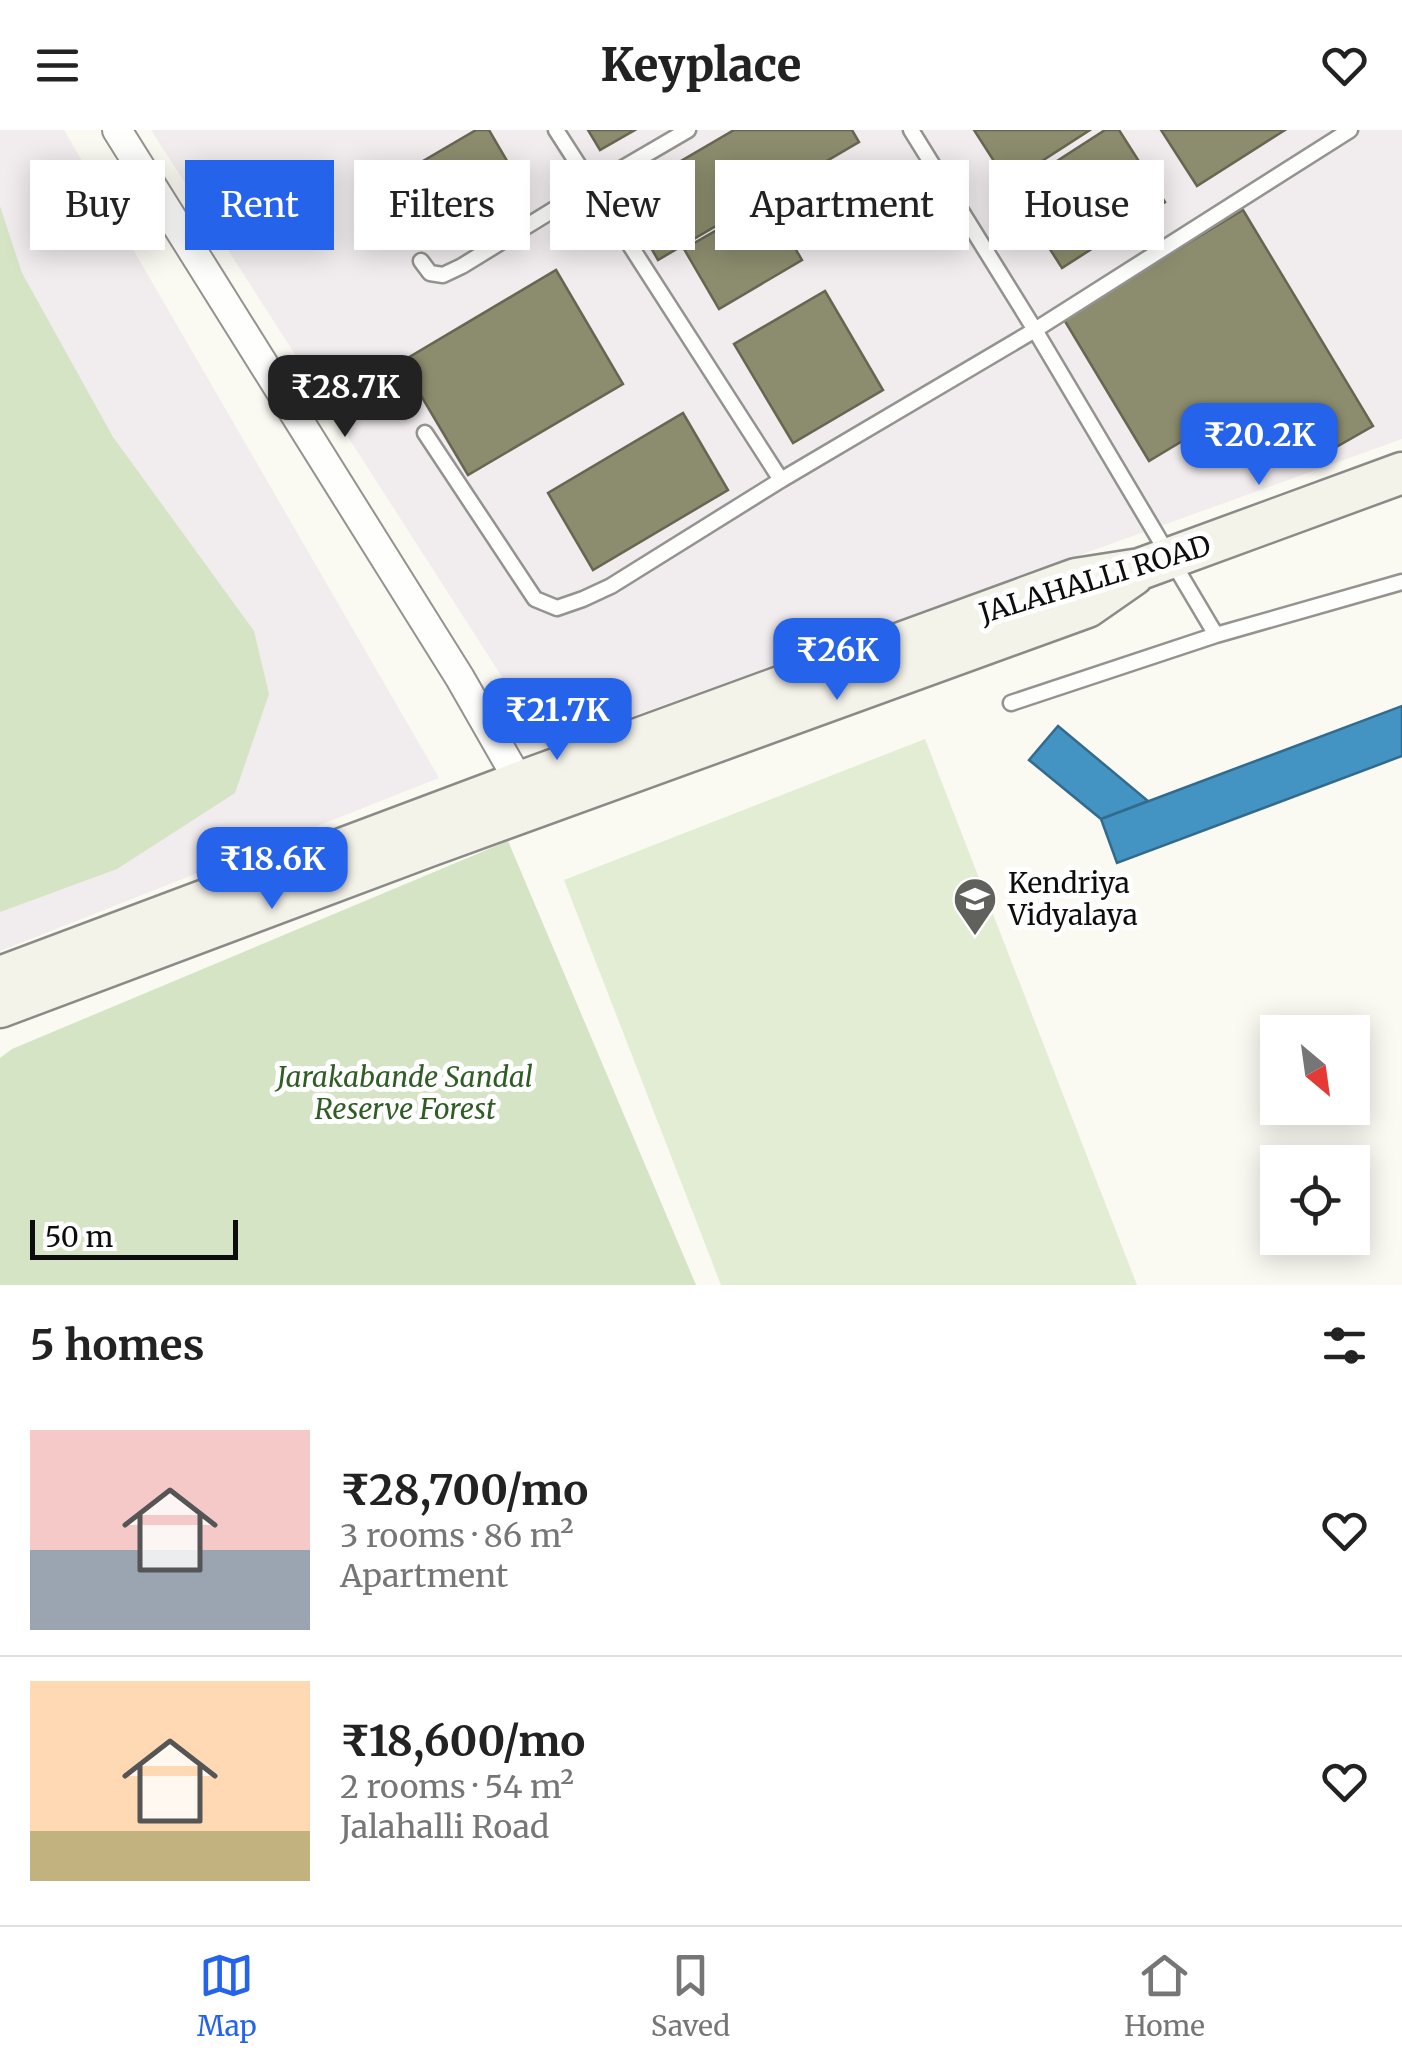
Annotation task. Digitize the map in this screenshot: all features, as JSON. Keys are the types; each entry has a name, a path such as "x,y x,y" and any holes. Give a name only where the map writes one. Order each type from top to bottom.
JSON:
{"main road":[{"name":"JALAHALLI ROAD","path":"0,977 527,795 1076,578 1156,563 1402,473"},
{"path":"0,1007 527,795"}],"street":[{"path":"118,130 449,662 527,795"}],"lane":[{"path":"556,130 575,160"},
{"path":"637,160 688,130"},
{"path":"911,130 1035,330 1156,563 1216,635"},
{"path":"424,434 534,599 558,608 610,586 1035,330 1350,130"},
{"path":"421,261 430,273 443,275 550,212"},
{"path":"633,250 782,480"},
{"path":"1011,703 1216,635 1402,582"}],"shaded area":[{"path":"0,130 64,130 81,160 30,160 30,250 133,250 439,778 0,951"},
{"path":"151,130 1402,130 1402,439 547,747 228,250 334,250 334,160 185,160 185,183"}],"green space":[{"path":"0,206 22,273 113,437 254,631 269,694 235,793 117,869 0,912"},
{"path":"925,739 1137,1285 721,1285 564,880"},
{"name":"Jarakabande Sandal Reserve Forest","path":"508,841 696,1285 0,1285 0,1058 12,1049"}],"building: Schools":[{"path":"1402,706 1402,756 1117,863 1101,819"},
{"path":"1058,726 1148,801 1101,819 1029,760"}],"building: Industry":[{"path":"476,130 489,130 507,160 425,160"},
{"path":"588,130 635,130 600,150"},
{"path":"734,130 852,130 859,142 828,160 715,160 715,227 695,238 695,160 683,160"},
{"path":"974,130 1090,130 1044,160 993,160"},
{"path":"1105,130 1119,130 1138,160 1058,160"},
{"path":"1161,130 1285,130 1197,186"},
{"path":"1243,210 1373,426 1303,466 1189,437 1149,461 1063,318"},
{"path":"715,231 715,250 796,250 802,260 719,309 685,250 695,250 695,243"},
{"path":"652,250 675,250 658,260"},
{"path":"1050,250 1090,250 1062,268"},
{"path":"556,270 623,384 468,475 401,362"},
{"path":"825,291 883,390 793,443 734,344"},
{"path":"683,413 728,490 593,570 548,493"}],"place":[{"name":"Kendriya Vidyalaya","path":"975,937"}]}
